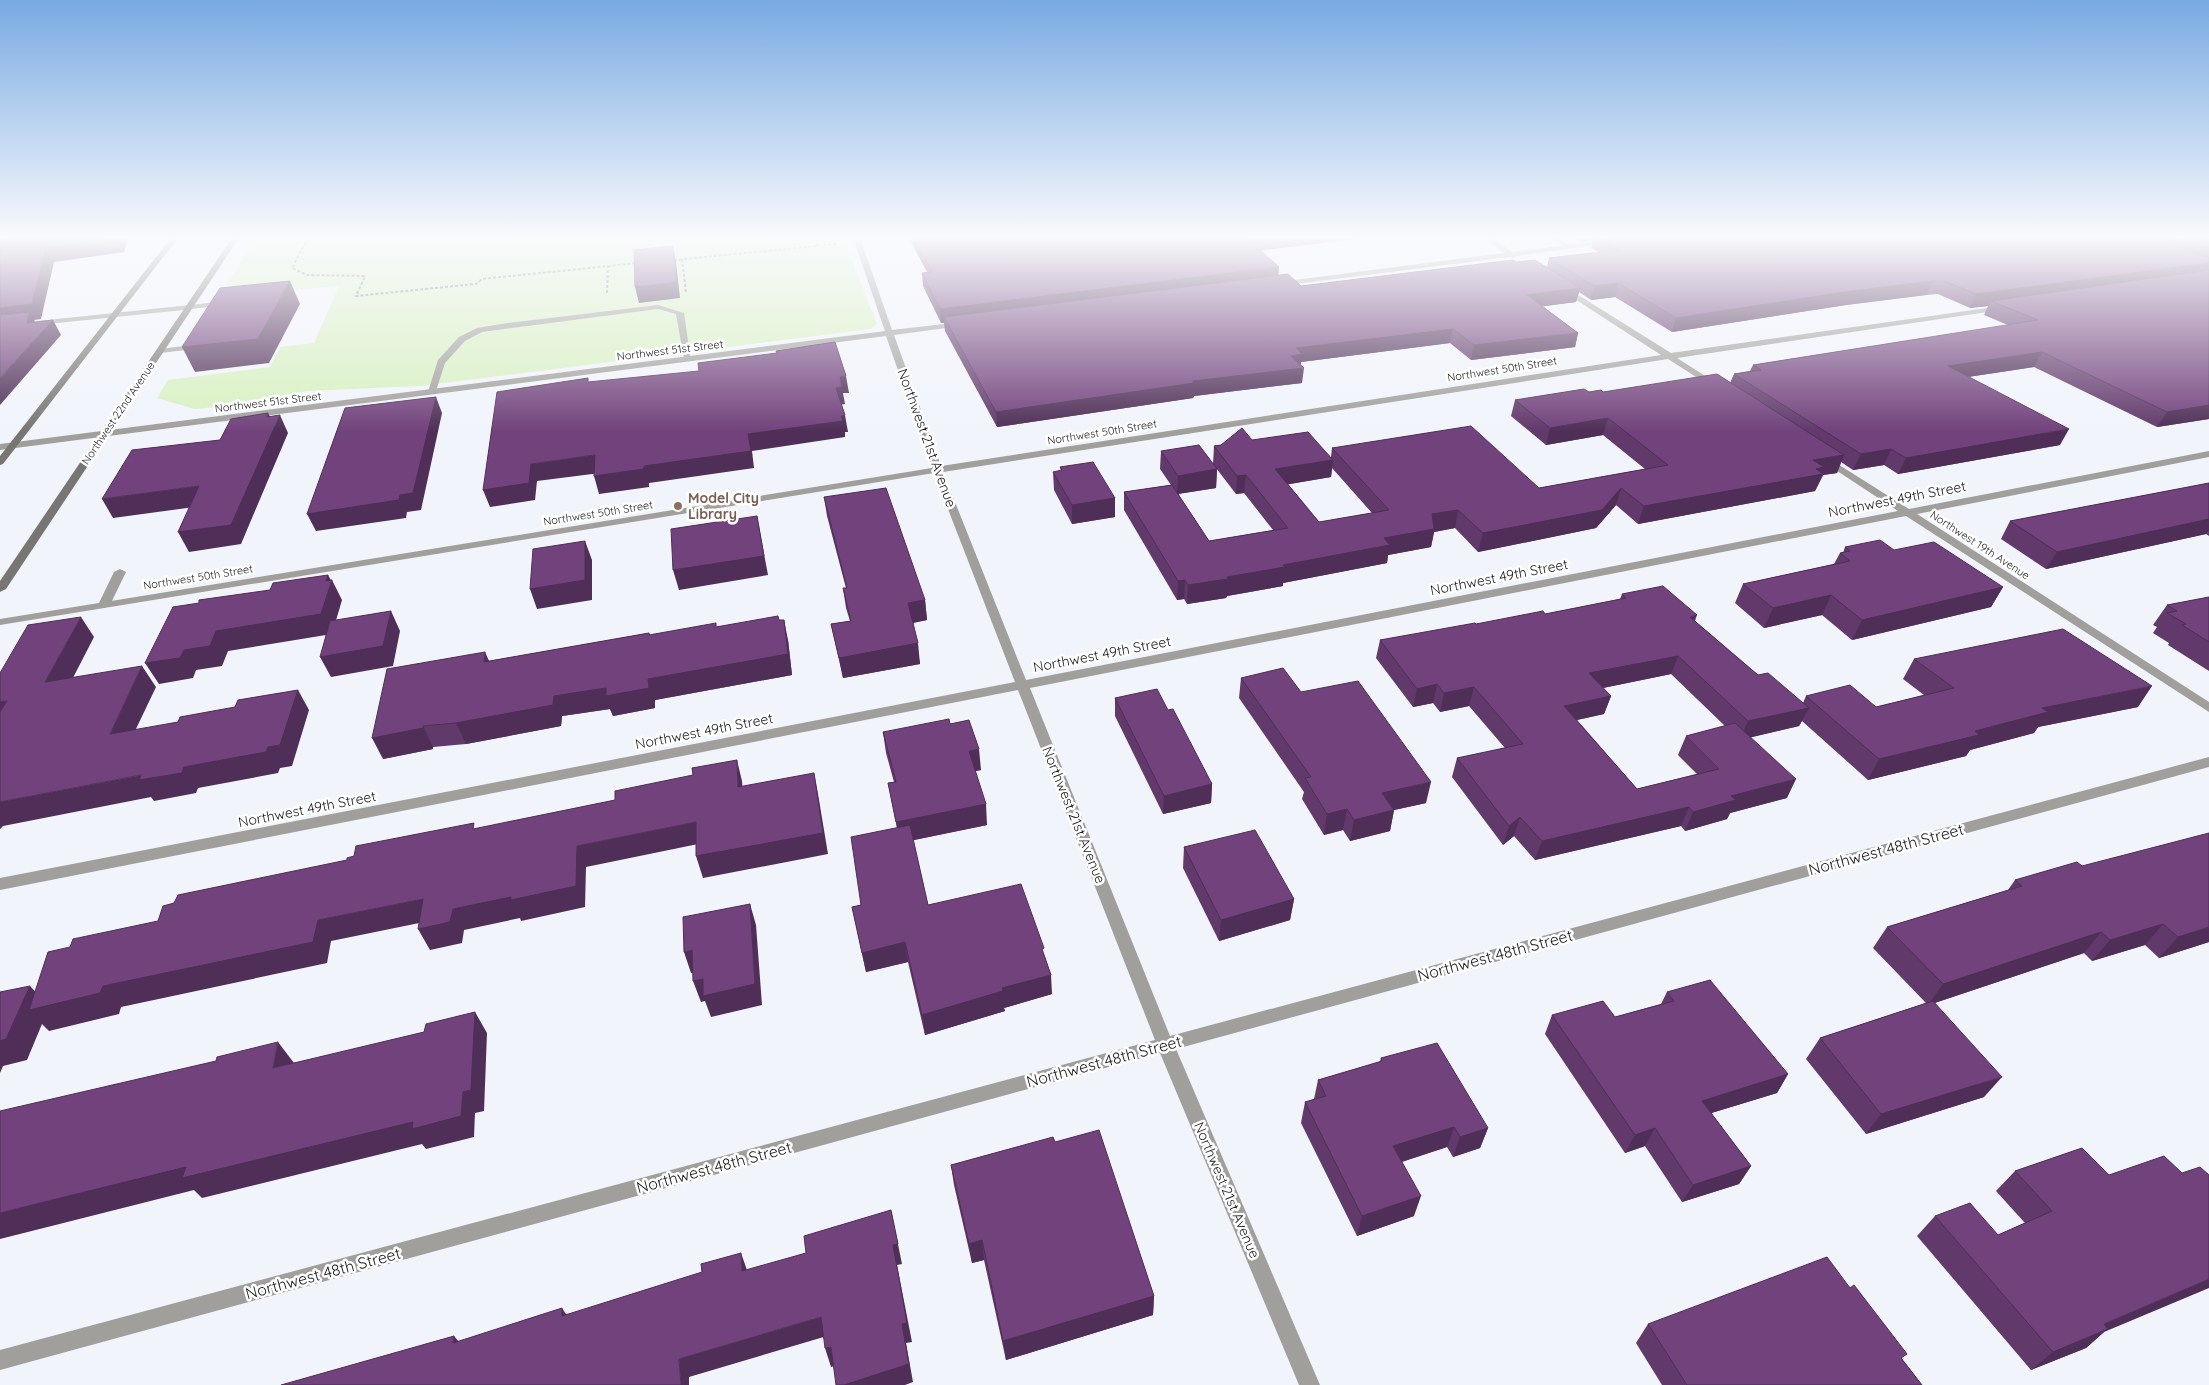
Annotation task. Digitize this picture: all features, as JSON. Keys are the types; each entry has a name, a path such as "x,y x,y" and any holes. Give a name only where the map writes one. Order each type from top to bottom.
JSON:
{"main road":[{"path":"0,462 124,303"},
{"name":"Northwest 22nd Avenue","path":"0,589 193,303"}],"street":[{"path":"29,324 226,303"},
{"name":"Northwest 21st Avenue","path":"878,303 937,470 1022,684 1166,1044 1310,1385"},
{"path":"1586,303 1725,393"},
{"path":"586,315 587,306"},
{"path":"432,392 441,362 462,339 507,320 586,315 658,307 680,312 688,359"},
{"name":"Northwest 50th Street","path":"0,622 937,470 1667,355 2012,307"},
{"name":"Northwest 51st Street","path":"0,447 969,323"},
{"path":"160,351 192,347"},
{"name":"Northwest 19th Avenue","path":"1816,453 2209,708"},
{"name":"Northwest 49th Street","path":"0,884 2209,454"},
{"path":"104,605 120,572"},
{"name":"Northwest 48th Street","path":"0,1360 2209,762"}],"green space":[{"path":"332,303 869,303 877,324 871,329 420,386 307,391 234,405 195,409 157,398 168,380 270,367 280,347 314,343"}],"building":[{"path":"0,303 32,303 32,304 0,308"},
{"path":"211,303 278,303 258,339 182,347"},
{"path":"937,303 991,303 940,309"},
{"path":"1059,303 1537,303 1578,333 1474,345 1453,329 1296,348 1302,354 1291,356 1304,368 1193,381 1194,383 996,412 944,317"},
{"path":"1651,303 1776,303 1676,318"},
{"path":"1995,303 2209,303 2209,405 2167,412 2042,352 1948,366 2069,429 1906,458 1891,449 1861,454 1734,374 1761,370 1753,365 2038,320"},
{"path":"30,312 27,323 53,320 0,378 0,315"},
{"path":"835,342 846,376 840,377 842,387 836,388 845,415 841,416 843,421 748,434 751,451 644,466 644,469 594,476 595,455 531,464 529,483 483,490 497,392 588,378 588,382 699,371 698,363 777,353 776,351"},
{"path":"1717,374 1844,455 1813,460 1824,467 1816,469 1823,474 1644,506 1621,488 1602,510 1483,533 1458,510 1432,514 1434,529 1384,538 1390,545 1283,565 1285,567 1227,577 1228,579 1188,585 1185,580 1178,581 1124,492 1172,485 1209,541 1288,528 1246,475 1237,476 1214,446 1221,445 1242,428 1252,440 1308,432 1333,460 1275,469 1319,522 1389,510 1332,448 1471,426 1539,488 1668,465 1608,418 1550,428 1515,400 1584,389 1589,392 1601,390 1603,392"},
{"path":"436,397 413,493 400,495 399,500 307,514 345,408"},
{"path":"268,413 267,417 280,415 231,525 178,532 199,486 102,499 132,450 220,440 231,419"},
{"path":"1199,445 1217,469 1178,476 1161,451"},
{"path":"1093,462 1115,498 1072,505 1053,472 1062,470 1060,467"},
{"path":"2209,483 2209,519 2057,552 2010,521"},
{"path":"886,488 925,600 908,603 918,643 839,658 831,624 851,621 843,588 847,588 824,497"},
{"path":"757,516 764,556 673,570 671,529"},
{"path":"1880,540 1894,550 1934,542 2003,587 1862,620 1831,595 1773,608 1743,584 1850,561 1840,553 1850,551 1845,547"},
{"path":"585,541 585,580 530,589 533,549"},
{"path":"328,575 326,581 332,580 321,614 216,631 210,646 184,650 180,658 145,663 173,607 199,603 199,600 270,590 273,583"},
{"path":"1663,586 1697,615 1690,617 1758,675 1768,673 1809,708 1748,721 1678,656 1589,673 1611,696 1564,706 1637,789 1719,769 1686,736 1735,723 1796,779 1731,796 1736,800 1693,812 1689,807 1542,841 1520,817 1509,826 1457,758 1523,744 1474,687 1444,693 1437,684 1417,689 1380,640 1543,611 1545,614 1626,598 1622,594"},
{"path":"2209,597 2209,642 2182,625 2186,624 2167,613 2177,611 2167,605"},
{"path":"391,611 383,646 320,657 330,621"},
{"path":"778,616 779,620 784,620 788,654 648,679 649,688 606,696 606,688 554,696 553,705 456,723 423,726 423,728 372,738 387,669 485,652 484,662 649,633 649,635 716,623 716,627"},
{"path":"81,617 45,682 142,666 110,734 178,722 180,717 235,707 238,700 298,690 280,745 268,747 266,752 184,767 182,773 139,780 141,775 0,802 0,712 7,701 0,702 0,673 28,625"},
{"path":"2063,629 2152,686 2042,708 2048,712 1975,731 1979,735 1879,759 1806,696 1850,685 1876,707 1954,688 1914,659"},
{"path":"1283,668 1301,692 1358,681 1431,782 1382,793 1394,810 1354,820 1347,809 1327,814 1305,778 1311,777 1241,678"},
{"path":"1157,689 1168,710 1173,709 1212,784 1164,796 1115,698"},
{"path":"949,719 950,724 969,720 979,749 969,751 986,804 896,822 888,783 896,782 883,732"},
{"path":"737,760 738,787 814,773 823,833 696,856 696,822 577,846 576,886 511,900 511,897 453,909 450,922 418,929 423,899 318,920 313,942 103,986 100,993 29,1010 48,952 70,947 73,939 158,921 163,906 174,903 178,895 347,860 347,858 354,856 356,846 474,823 473,829 615,800 615,791 693,775 692,768"},
{"path":"910,825 928,905 1021,884 1044,948 1042,949 1051,975 1002,988 1003,991 922,1015 905,942 862,953 852,907 861,905 851,837"},
{"path":"1255,830 1294,899 1221,920 1184,847"},
{"path":"2209,833 2209,927 2178,937 2163,924 2110,940 2101,932 1943,984 1887,927 2022,886 2015,880 2077,862 2082,866"},
{"path":"750,904 755,984 703,996 703,979 693,981 692,950 684,952 683,917"},
{"path":"1710,980 1788,1074 1702,1101 1751,1166 1693,1185 1655,1128 1635,1135 1552,1015 1603,1001 1615,1017 1674,1001 1667,992"},
{"path":"30,986 6,1039 0,1041 0,992"},
{"path":"1933,1001 2002,1077 1881,1114 1820,1038"},
{"path":"475,1012 471,1090 463,1092 461,1116 412,1129 413,1122 182,1178 186,1167 0,1213 0,1111 216,1061 217,1057 278,1042 273,1068 424,1032 426,1024"},
{"path":"1437,1043 1488,1128 1460,1137 1454,1127 1393,1146 1421,1196 1362,1216 1305,1102 1326,1096 1318,1080 1382,1061 1381,1058"},
{"path":"1099,1130 1154,1296 1003,1341 982,1240 969,1244 951,1165 1053,1137 1055,1142"},
{"path":"2082,1148 2109,1175 2164,1156 2182,1173 2200,1167 2209,1175 2209,1279 2104,1324 2108,1329 2053,1352 1935,1216 1970,1203 1998,1235 2052,1211 2015,1171"},
{"path":"891,1210 898,1244 893,1245 907,1323 902,1324 909,1364 844,1385 836,1385 831,1347 825,1348 821,1317 679,1359 681,1385 281,1385 454,1336 453,1343 562,1308 562,1316 702,1272 701,1264 741,1253 742,1271 806,1253 804,1236"},
{"path":"1827,1257 1850,1288 1854,1285 1907,1354 1901,1358 1922,1385 1687,1385 1648,1324"}],"place":[{"name":"Model City Library","path":"678,506"}]}
